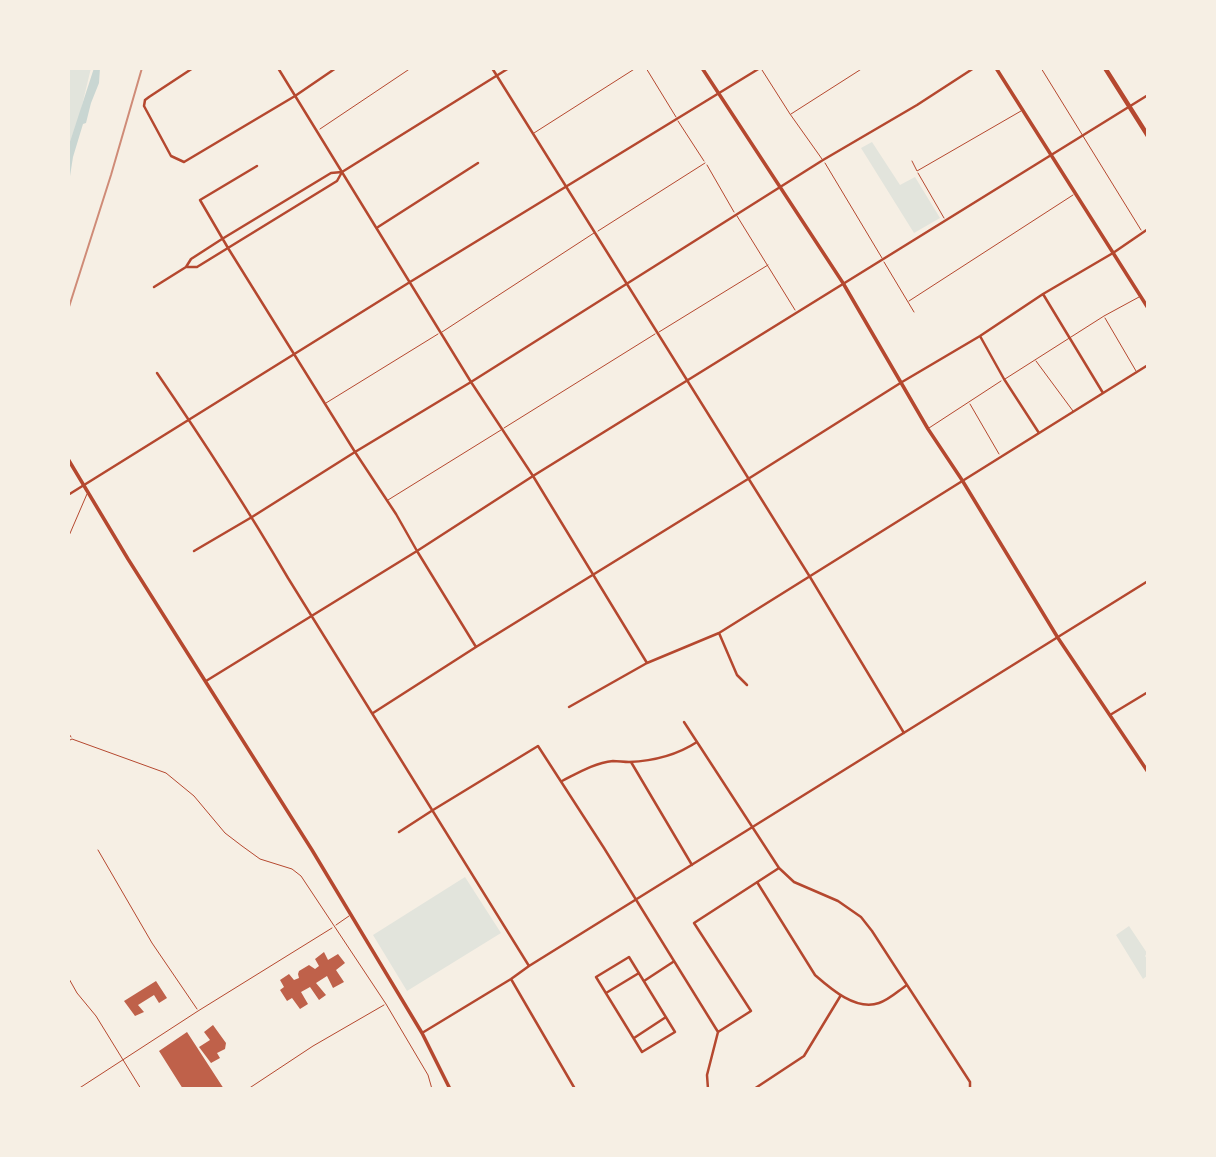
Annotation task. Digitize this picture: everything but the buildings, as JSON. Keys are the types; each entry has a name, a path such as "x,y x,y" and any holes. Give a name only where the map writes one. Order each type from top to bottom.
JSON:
{"main road":[{"path":"1105,68 1148,136"}],"street":[{"path":"192,68 145,100 144,106 171,156 184,162 295,96 336,68"},
{"path":"278,68 647,663"},
{"path":"492,68 810,577 904,733"},
{"path":"154,287 186,267 191,259 222,239 331,173 342,172 509,68"},
{"path":"702,68 843,283 928,429 1058,638 1148,772"},
{"path":"68,495 760,68"},
{"path":"194,551 471,382 974,68"},
{"path":"996,68 1148,307"},
{"path":"205,682 882,258 1148,95"},
{"path":"376,228 478,163"},
{"path":"257,166 200,200 476,646"},
{"path":"186,267 197,267 337,181 342,172"},
{"path":"373,713 476,646 748,480 1148,229"},
{"path":"1043,294 1103,393"},
{"path":"980,336 1004,379 1040,433"},
{"path":"569,707 647,663 719,633 1148,365"},
{"path":"157,373 252,517 529,966"},
{"path":"68,459 312,850 422,1033 450,1089"},
{"path":"422,1033 1148,581"},
{"path":"719,633 737,675 747,685"},
{"path":"1110,715 1148,692"},
{"path":"684,722 779,868 794,882 838,901 861,917 872,930 970,1082 970,1089"},
{"path":"562,781 593,765 671,755 697,742"},
{"path":"399,832 538,746 718,1032"},
{"path":"631,762 692,865"},
{"path":"707,1088 707,1075 718,1032 751,1011 694,923 779,868"},
{"path":"757,882 815,975 841,995 852,1001 877,1004 907,985"},
{"path":"629,957 639,973 675,1032 642,1052 596,977 629,957"},
{"path":"644,981 675,962"},
{"path":"606,993 639,973"},
{"path":"511,979 575,1089"},
{"path":"754,1089 804,1056 841,995"},
{"path":"634,1038 666,1017"}],"lane":[{"path":"317,131 411,68"},
{"path":"533,134 636,68"},
{"path":"646,68 797,313"},
{"path":"760,68 823,160 914,312"},
{"path":"790,114 863,68"},
{"path":"1041,68 1142,232"},
{"path":"917,171 1023,110"},
{"path":"912,161 945,220"},
{"path":"326,403 705,163"},
{"path":"908,302 1074,194"},
{"path":"387,500 768,265"},
{"path":"928,429 1070,337 1141,296"},
{"path":"1104,316 1137,372"},
{"path":"1035,359 1073,412"},
{"path":"969,402 1001,457"},
{"path":"68,538 88,492"},
{"path":"68,732 72,739 166,773 194,796 225,833 242,846 260,859 292,869 301,876 386,1004 428,1075 432,1089"},
{"path":"68,741 72,739"},
{"path":"98,850 152,943 198,1010"},
{"path":"78,1089 198,1010 351,915"},
{"path":"68,976 141,1089"},
{"path":"248,1089 313,1046 386,1004"}],"shaded area":[{"path":"68,68 91,68 68,164"},
{"path":"94,68 100,68 99,83 73,157 68,189 68,148"},
{"path":"872,142 900,185 915,177 940,218 914,233 861,148"},
{"path":"465,877 501,933 407,991 373,935"},
{"path":"1129,926 1147,953 1145,956 1148,960 1148,975 1143,979 1116,935"}],"railway":[{"path":"68,310 142,68"}]}
